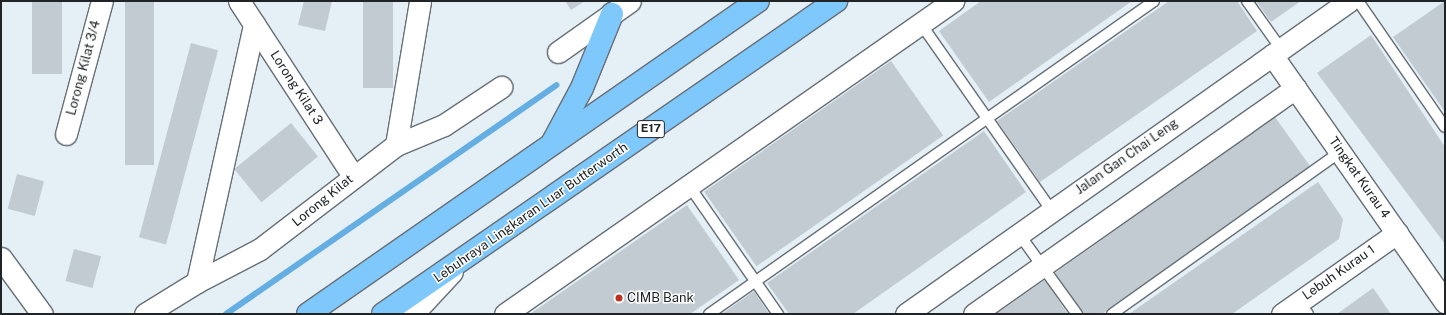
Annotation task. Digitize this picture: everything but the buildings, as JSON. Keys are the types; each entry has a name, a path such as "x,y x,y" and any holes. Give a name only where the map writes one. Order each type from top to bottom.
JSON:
{"highway":[{"path":"308,314 758,1"},
{"name":"Lebuhraya Lingkaran Luar Butterworth","path":"383,314 836,1"},
{"path":"552,145 582,88 612,14"}],"street":[{"name":"Lorong Kilat 3/4","path":"66,134 102,1"},
{"name":"Lorong Kilat 3","path":"239,1 354,176"},
{"path":"396,145 420,1"},
{"path":"558,52 630,1"},
{"path":"505,314 690,187 953,1"},
{"name":"Jalan Gan Chai Leng","path":"906,314 1349,1"},
{"path":"197,282 254,24"},
{"name":"Tingkat Kurau 4","path":"1277,52 1295,88 1397,233 1443,294"},
{"name":"Lorong Kilat","path":"145,314 197,282 260,249 322,204 354,176 396,145 444,125 501,87"},
{"path":"974,314 1295,88"},
{"name":"Lebuh Kurau 1","path":"1282,314 1303,308 1397,233"},
{"path":"413,314 467,257"},
{"path":"1,258 42,314"}],"lane":[{"path":"709,314 1154,1"},
{"path":"1247,1 1277,52"},
{"path":"1358,1 1445,127"},
{"path":"921,24 1052,210"},
{"path":"1112,314 1340,152"},
{"path":"690,187 778,314"},
{"path":"1019,234 1077,314"}],"waterway":[{"path":"226,314 557,85"}],"place":[{"name":"CIMB Bank","path":"619,298"}]}
